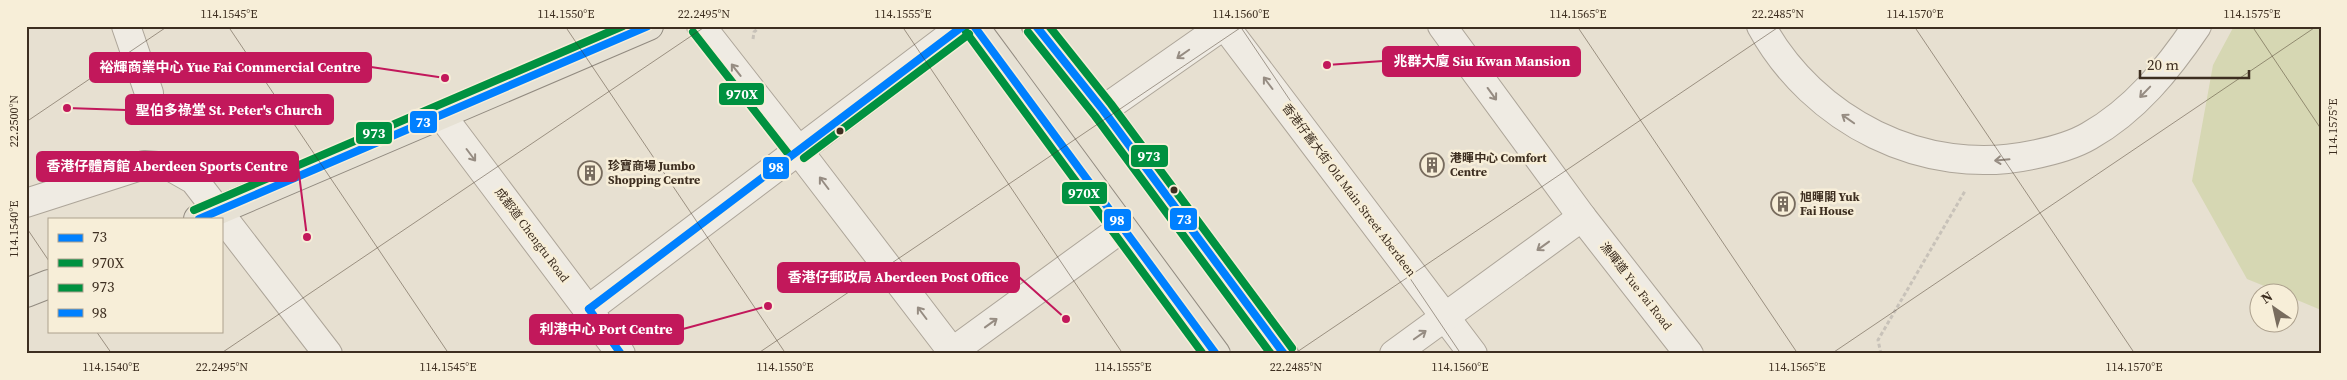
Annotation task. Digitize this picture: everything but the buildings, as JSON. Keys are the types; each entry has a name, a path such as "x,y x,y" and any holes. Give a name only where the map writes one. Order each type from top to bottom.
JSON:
{"main road":[{"path":"208,214 442,116 649,26"},
{"path":"974,26 1216,354"},
{"path":"1036,26 1103,110 1284,354"},
{"path":"26,293 48,284"}],"street":[{"path":"126,26 149,93"},
{"path":"701,26 798,150 951,353 1122,228"},
{"path":"588,309 963,26"},
{"name":"香港仔舊大街 Old Main Street Aberdeen","path":"1103,110 1224,26 1473,354"},
{"name":"漁暉道 Yue Fai Road","path":"1442,26 1582,217 1689,354"},
{"path":"1761,26 1788,67 1807,88 1856,125 1910,150 1940,157 1981,161 2018,158 2045,153 2073,143 2107,125 2141,96 2165,71 2197,26"},
{"name":"成都道 Chengtu Road","path":"442,116 621,354"},
{"path":"26,203 144,165 171,167 194,180 208,214"},
{"path":"1394,354 1582,217"},
{"path":"222,230 328,354"}],"path":[{"path":"752,45 754,32 761,26"},
{"path":"1881,354 1878,340 1968,186"}],"green space":[{"path":"2234,26 2321,26 2321,310 2300,301 2300,282 2254,282 2247,279 2192,181 2213,65"}],"transit line":[{"name":"973","path":"194,210 623,26"},
{"name":"73","path":"201,218 648,26"},
{"name":"98","path":"589,309 963,26"},
{"name":"98","path":"974,26 1216,354"},
{"name":"73","path":"1036,26 1103,110 1284,354"},
{"name":"973","path":"1049,26 1111,104 1292,348"},
{"name":"970X","path":"693,32 790,156"},
{"name":"970X","path":"966,32 1203,354"},
{"name":"970X","path":"1028,32 1095,116 1271,354"},
{"name":"970X","path":"804,158 969,34"},
{"name":"98","path":"589,309 621,354"}],"place":[{"name":"兆群大廈 Siu Kwan Mansion","path":"1327,65"},
{"name":"裕輝商業中心 Yue Fai Commercial Centre","path":"445,78"},
{"name":"聖伯多祿堂 St. Peter's Church","path":"67,108"},
{"name":"港暉中心 Comfort Centre","path":"1432,165"},
{"name":"珍寶商場 Jumbo Shopping Centre","path":"590,173"},
{"name":"旭暉閣 Yuk Fai House","path":"1783,204"},
{"name":"香港仔體育館 Aberdeen Sports Centre","path":"307,237"},
{"name":"利港中心 Port Centre","path":"768,306"},
{"name":"香港仔郵政局 Aberdeen Post Office","path":"1066,319"}]}
